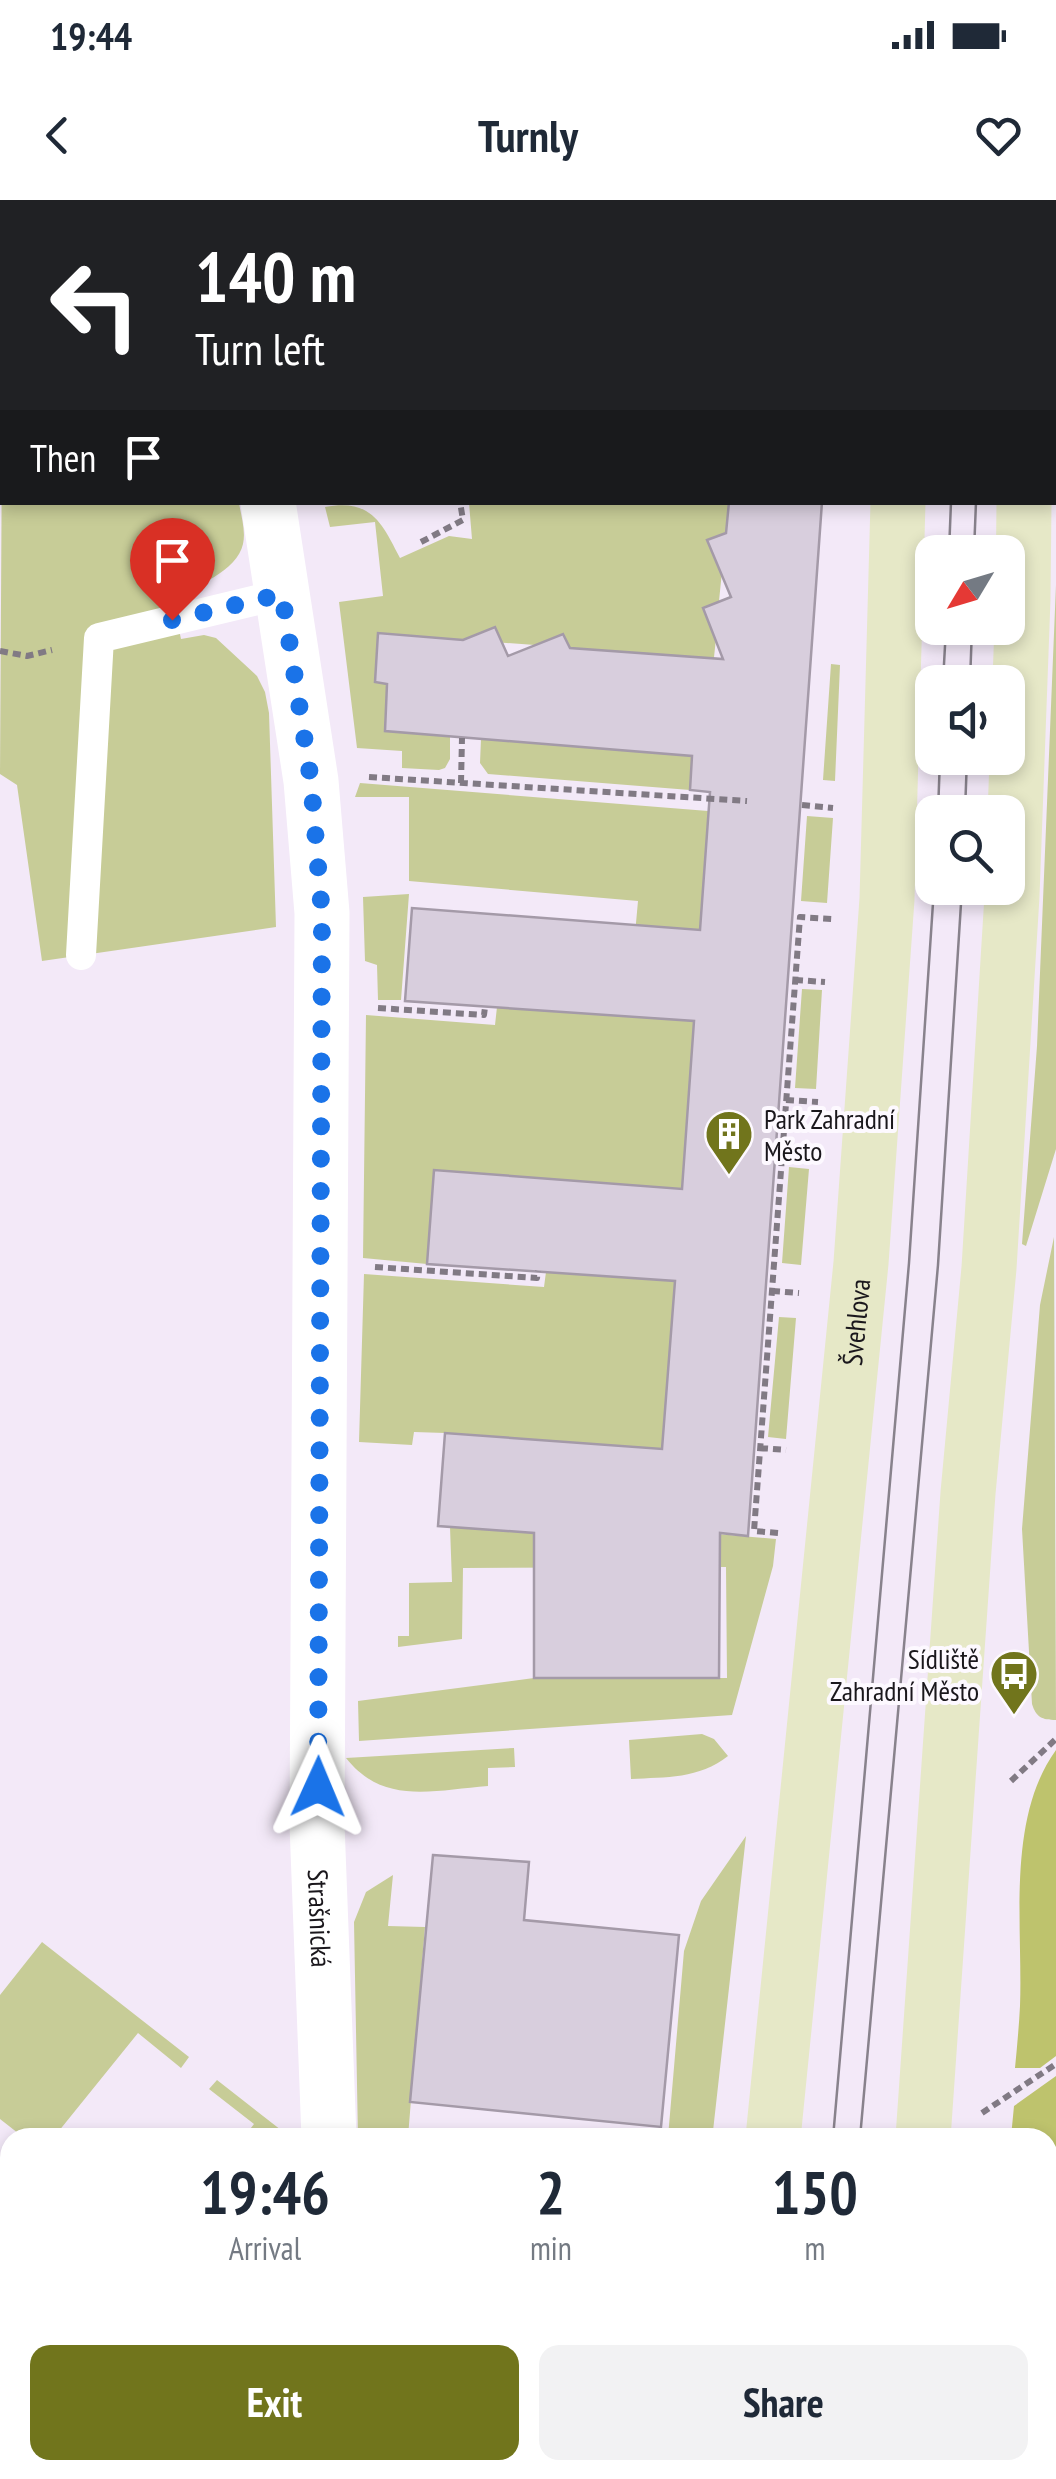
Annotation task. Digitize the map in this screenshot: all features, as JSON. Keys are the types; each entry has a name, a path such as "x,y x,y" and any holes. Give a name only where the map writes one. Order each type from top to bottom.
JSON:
{"main road":[{"name":"Švehlova","path":"773,2128 861,1263 887,899 898,505"},
{"path":"924,2128 968,1493 992,1229 1012,896 1024,505"}],"street":[{"name":"Strašnická","path":"268,505 311,781 322,914 318,1824 329,2128"}],"lane":[{"path":"81,955 99,638 282,594"}],"path":[{"path":"421,542 463,520 460,505"},
{"path":"461,783 462,738"},
{"path":"367,776 747,802"},
{"path":"802,805 844,809"},
{"path":"781,1533 754,1531 800,916 839,920"},
{"path":"795,980 836,983"},
{"path":"377,1008 484,1015 485,1007"},
{"path":"786,1100 830,1102"},
{"path":"782,1158 826,1161"},
{"path":"373,1267 537,1278 538,1271"},
{"path":"772,1291 816,1294"},
{"path":"1011,1781 1056,1739"},
{"path":"976,2117 1056,2064"}],"green space":[{"path":"2,505 239,505 244,534 239,554 214,577 172,596 181,639 204,635 216,638 257,676 265,692 269,713 276,927 42,961 17,785 0,774"},
{"path":"469,505 729,505 719,601 703,609 716,638 710,696 633,664 633,652 570,648 563,634 535,645 378,634 375,682 387,684 385,731 450,737 450,759 439,770 402,768 402,751 357,748 339,602 383,596 375,522 330,527 325,507 353,506 373,516 400,558 449,536 472,539"},
{"path":"1056,585 1056,1149 1026,1246 1022,1244 1037,1046"},
{"path":"831,664 840,665 835,781 823,780"},
{"path":"481,739 692,752 690,790 488,774 480,763"},
{"path":"360,783 708,811 699,950 634,945 638,901 409,881 409,797 355,797"},
{"path":"807,816 833,818 827,903 801,901"},
{"path":"409,894 401,1000 378,1000 377,965 365,961 363,897"},
{"path":"802,989 822,990 816,1089 795,1088"},
{"path":"497,1007 694,1021 681,1195 427,1264 363,1258 366,1015 495,1025"},
{"path":"789,1167 809,1169 801,1265 782,1263"},
{"path":"1054,1237 1056,1720 1040,1717 1032,1704 1022,1529 1040,1305"},
{"path":"546,1272 675,1281 662,1452 445,1433 414,1432 412,1445 359,1442 364,1274 544,1287"},
{"path":"779,1317 796,1318 786,1439 768,1437"},
{"path":"450,1527 658,1542 659,1529 776,1539 773,1566 732,1715 359,1741 358,1701 534,1678 727,1678 726,1567 463,1568 462,1639 398,1647 398,1636 409,1636 409,1583 452,1582"},
{"path":"702,1734 714,1739 728,1756 694,1773 631,1779 629,1740"},
{"path":"514,1748 515,1767 488,1768 488,1786 429,1792 393,1789 377,1783 346,1758"},
{"path":"1056,1750 1056,2056 1040,2068 1015,2068 1023,1840 1040,1778"},
{"path":"746,1836 713,2128 669,2128 684,1951 701,1901"},
{"path":"393,1875 388,1926 425,1927 409,2128 358,2128 354,1922 366,1892"},
{"path":"42,1942 189,2057 181,2068 138,2033 61,2128 12,2128 0,2119 0,1995"},
{"path":"1056,2076 1056,2128 1012,2128 1014,2106"},
{"path":"217,2080 278,2128 251,2128 254,2124 209,2089"}],"building":[{"path":"729,505 822,505 748,1536 720,1533 719,1678 534,1678 534,1533 438,1526 445,1433 662,1449 675,1281 427,1264 434,1170 682,1189 694,1021 405,1001 412,908 700,930 710,792 690,790 692,756 385,731 387,684 375,682 378,633 463,640 495,627 508,656 563,634 570,648 723,659 703,608 731,597 707,540 726,533"},
{"path":"433,1855 529,1862 524,1920 679,1935 661,2127 410,2102"}],"tram line":[{"path":"950,535 951,505"},
{"path":"975,535 976,505"},
{"path":"944,665 945,645"},
{"path":"971,645 971,665"},
{"path":"939,775 939,795"},
{"path":"966,775 966,795"},
{"path":"834,2128 909,1263 933,905"},
{"path":"861,2128 938,1265 961,905"}],"place":[{"name":"Park Zahradní Město","path":"729,1176"},
{"name":"Sídliště Zahradní Město","path":"1014,1716"}],"route":[{"path":"172,620 282,594 311,781 322,914 318,1787"}]}
